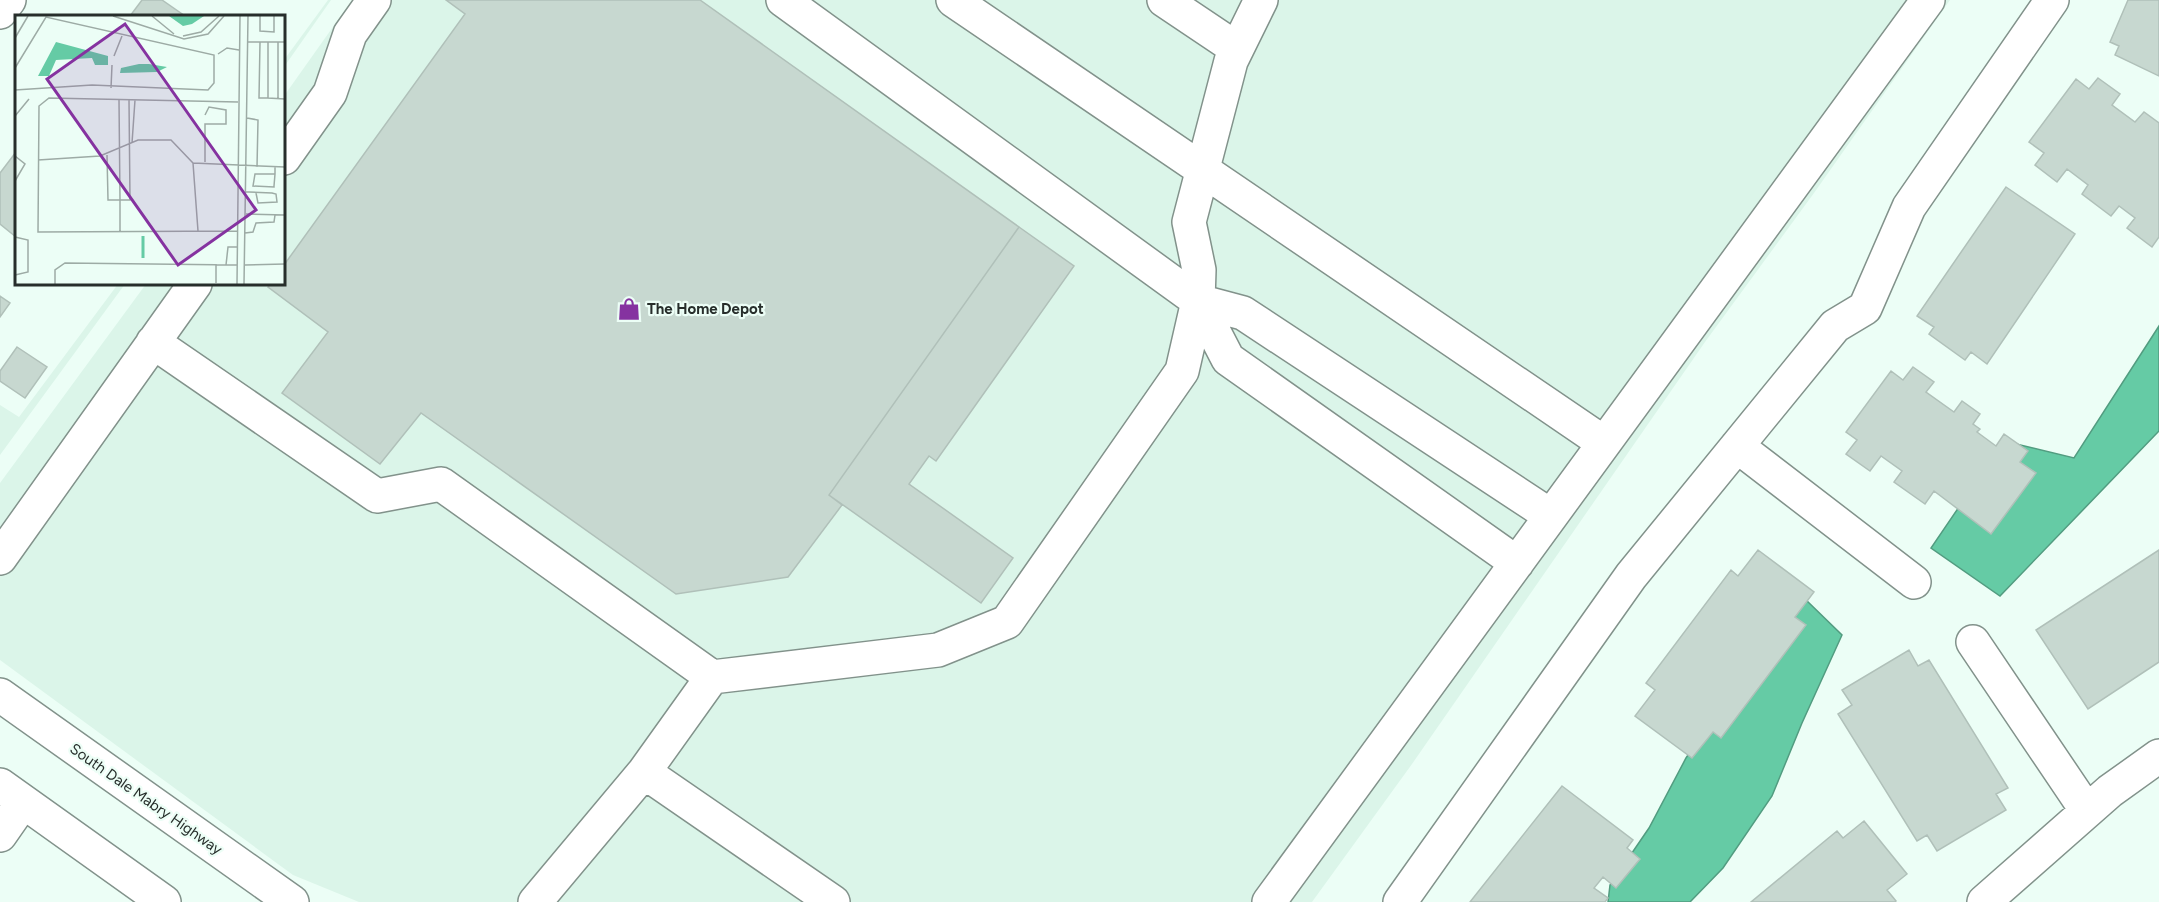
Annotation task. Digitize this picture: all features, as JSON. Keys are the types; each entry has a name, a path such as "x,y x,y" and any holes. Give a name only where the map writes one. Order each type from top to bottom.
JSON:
{"street":[{"path":"0,12 9,0"},
{"path":"285,157 330,93 350,34 374,0"},
{"path":"783,0 1198,302 1243,312 1551,516"},
{"path":"953,0 1604,443"},
{"path":"1164,0 1237,49"},
{"path":"153,342 377,496 441,484 712,677 938,650 1007,622 1182,371 1198,302 1199,270 1189,222 1231,61 1261,0"},
{"path":"1269,902 1928,0"},
{"path":"1400,902 1631,576 1835,326 1865,308 1909,207 2052,0"},
{"path":"0,558 194,285"},
{"path":"1198,302 1228,359 1517,563"},
{"path":"1737,446 1914,582"},
{"path":"1973,642 2087,811"},
{"path":"535,902 644,772 712,677"},
{"name":"South Dale Mabry Highway","path":"0,695 292,902"},
{"path":"1984,902 2110,791 2159,756"},
{"path":"644,772 833,902"},
{"path":"0,835 12,793 164,902"}],"shaded area":[{"path":"328,0 331,0 285,66 285,59"},
{"path":"352,0 1950,0 1814,193 1705,342 1412,764 1312,902 359,902 293,875 0,660 0,483 145,285 285,285 285,95"},
{"path":"117,285 124,285 0,455 0,405 19,417"},
{"path":"2159,326 2159,431 2000,596 1931,548 2004,441 2074,458"},
{"path":"1805,599 1842,635 1772,796 1723,868 1690,902 1608,902 1610,885 1649,828 1686,758 1759,652"}],"building":[{"path":"142,0 162,0 184,15 131,15"},
{"name":"The Home Depot","path":"446,0 700,0 1019,227 829,495 842,505 788,577 676,594 421,413 380,464 282,393 328,332 268,287 269,285 285,285 285,264 465,14"},
{"path":"2128,0 2159,0 2159,76 2115,55 2119,46 2110,42"},
{"path":"2098,78 2120,94 2112,105 2135,122 2144,112 2159,123 2159,237 2152,247 2127,228 2135,218 2119,206 2111,216 2082,194 2088,185 2067,169 2057,182 2035,165 2044,153 2029,142 2076,79 2089,89"},
{"path":"15,153 15,236 0,224 0,173"},
{"path":"2006,187 2075,234 1987,364 1971,352 1965,360 1929,334 1934,327 1917,316"},
{"path":"1019,227 1074,266 936,461 929,456 909,484 1013,558 981,603 829,495"},
{"path":"0,296 10,303 0,317"},
{"path":"17,347 47,367 25,398 0,381 0,371"},
{"path":"1913,367 1934,382 1926,392 1954,412 1962,401 1980,414 1973,424 1980,429 1977,432 1996,446 2004,434 2028,451 2020,462 2036,473 1991,534 1934,491 1925,504 1894,482 1902,471 1881,456 1870,471 1846,454 1857,440 1846,432 1891,371 1903,380"},
{"path":"1758,550 1814,592 1795,617 1806,625 1721,738 1713,732 1692,758 1635,716 1655,690 1646,683 1731,570 1738,576"},
{"path":"2159,550 2159,662 2088,709 2036,630"},
{"path":"1909,650 1918,666 1929,660 2008,788 1996,794 2006,810 1937,851 1927,835 1917,841 1838,714 1852,705 1842,690"},
{"path":"1562,786 1633,840 1627,848 1640,859 1616,888 1603,877 1594,888 1608,898 1605,902 1470,902"},
{"path":"1864,821 1907,874 1887,890 1895,902 1751,902 1837,831 1843,838"}],"place":[{"name":"The Home Depot","path":"629,309"}]}
